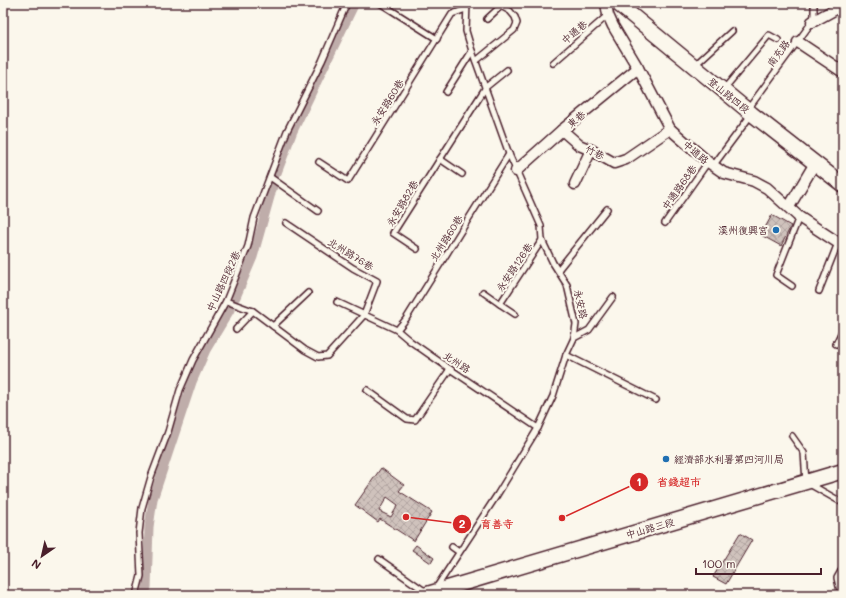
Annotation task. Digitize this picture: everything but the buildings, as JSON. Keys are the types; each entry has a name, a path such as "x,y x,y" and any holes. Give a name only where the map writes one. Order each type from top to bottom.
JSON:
{"street":[{"name":"中通路","path":"606,3 608,15 670,129 710,164 724,173 754,181 767,188 800,217 841,244"},
{"name":"登山路四段","path":"617,3 750,112 843,185"},
{"path":"812,22 843,5"},
{"path":"798,42 843,72"},
{"name":"東巷","path":"516,171 562,130 638,68"},
{"name":"竹巷","path":"562,130 579,145 614,163 626,159 670,129"},
{"path":"575,184 591,150"},
{"path":"789,207 815,163"},
{"name":"中山路三段","path":"428,594 458,588 843,471"}],"lane":[{"name":"中山路四段2巷","path":"136,595 141,576 139,533 142,508 151,477 168,432 180,390 193,360 226,301 248,246 254,218 287,131 322,62 347,3"},
{"path":"380,3 437,39"},
{"name":"南充路","path":"710,164 750,112 812,22 814,15 814,3"},
{"name":"永安路60巷","path":"319,162 348,181 452,14 467,6"},
{"name":"永安路","path":"428,594 459,552 497,495 538,428 553,396 566,355 574,338 576,324 567,285 542,240 541,226 509,154 472,51 466,31 467,6"},
{"path":"476,61 514,30 516,22 515,17 510,11 501,6 487,19"},
{"name":"中通巷","path":"553,63 608,15"},
{"path":"694,66 732,31"},
{"path":"723,90 769,35 778,40"},
{"path":"446,92 472,51"},
{"name":"永安路82巷","path":"417,249 393,233 486,87 507,70"},
{"name":"北州路60巷","path":"397,330 406,319 509,154"},
{"path":"440,159 462,174"},
{"name":"中通路68巷","path":"665,223 710,164"},
{"path":"270,177 318,211"},
{"path":"558,270 607,209"},
{"path":"792,286 776,275 800,217"},
{"name":"北州路76巷","path":"286,223 353,268 377,281 364,315"},
{"name":"永安路126巷","path":"500,304 542,240"},
{"path":"819,291 841,244"},
{"name":"永安路126巷","path":"483,292 515,314"},
{"path":"273,326 308,293"},
{"path":"574,338 589,330 613,297"},
{"path":"226,301 253,311 305,350 318,357 327,356 364,315"},
{"name":"北州路","path":"337,302 397,330 450,369 538,428"},
{"path":"236,329 253,311"},
{"path":"836,344 843,329"},
{"path":"566,355 656,400"},
{"path":"367,390 407,419 415,420 450,369"},
{"path":"792,436 804,454 806,482 843,503"},
{"path":"452,547 459,552"},
{"path":"379,559 428,594"},
{"path":"841,595 837,578 843,570"}],"waterway":[{"path":"277,173 293,131 355,3"},
{"path":"236,297 253,257 273,186"},
{"path":"145,595 147,587 149,527 153,499 192,382 206,350 230,310"}],"place":[{"name":"溪州復興宮","path":"776,230"},
{"name":"經濟部水利署第四河川局","path":"666,459"},
{"name":"育善寺","path":"406,517"},
{"name":"省錢超市","path":"562,518"}]}
